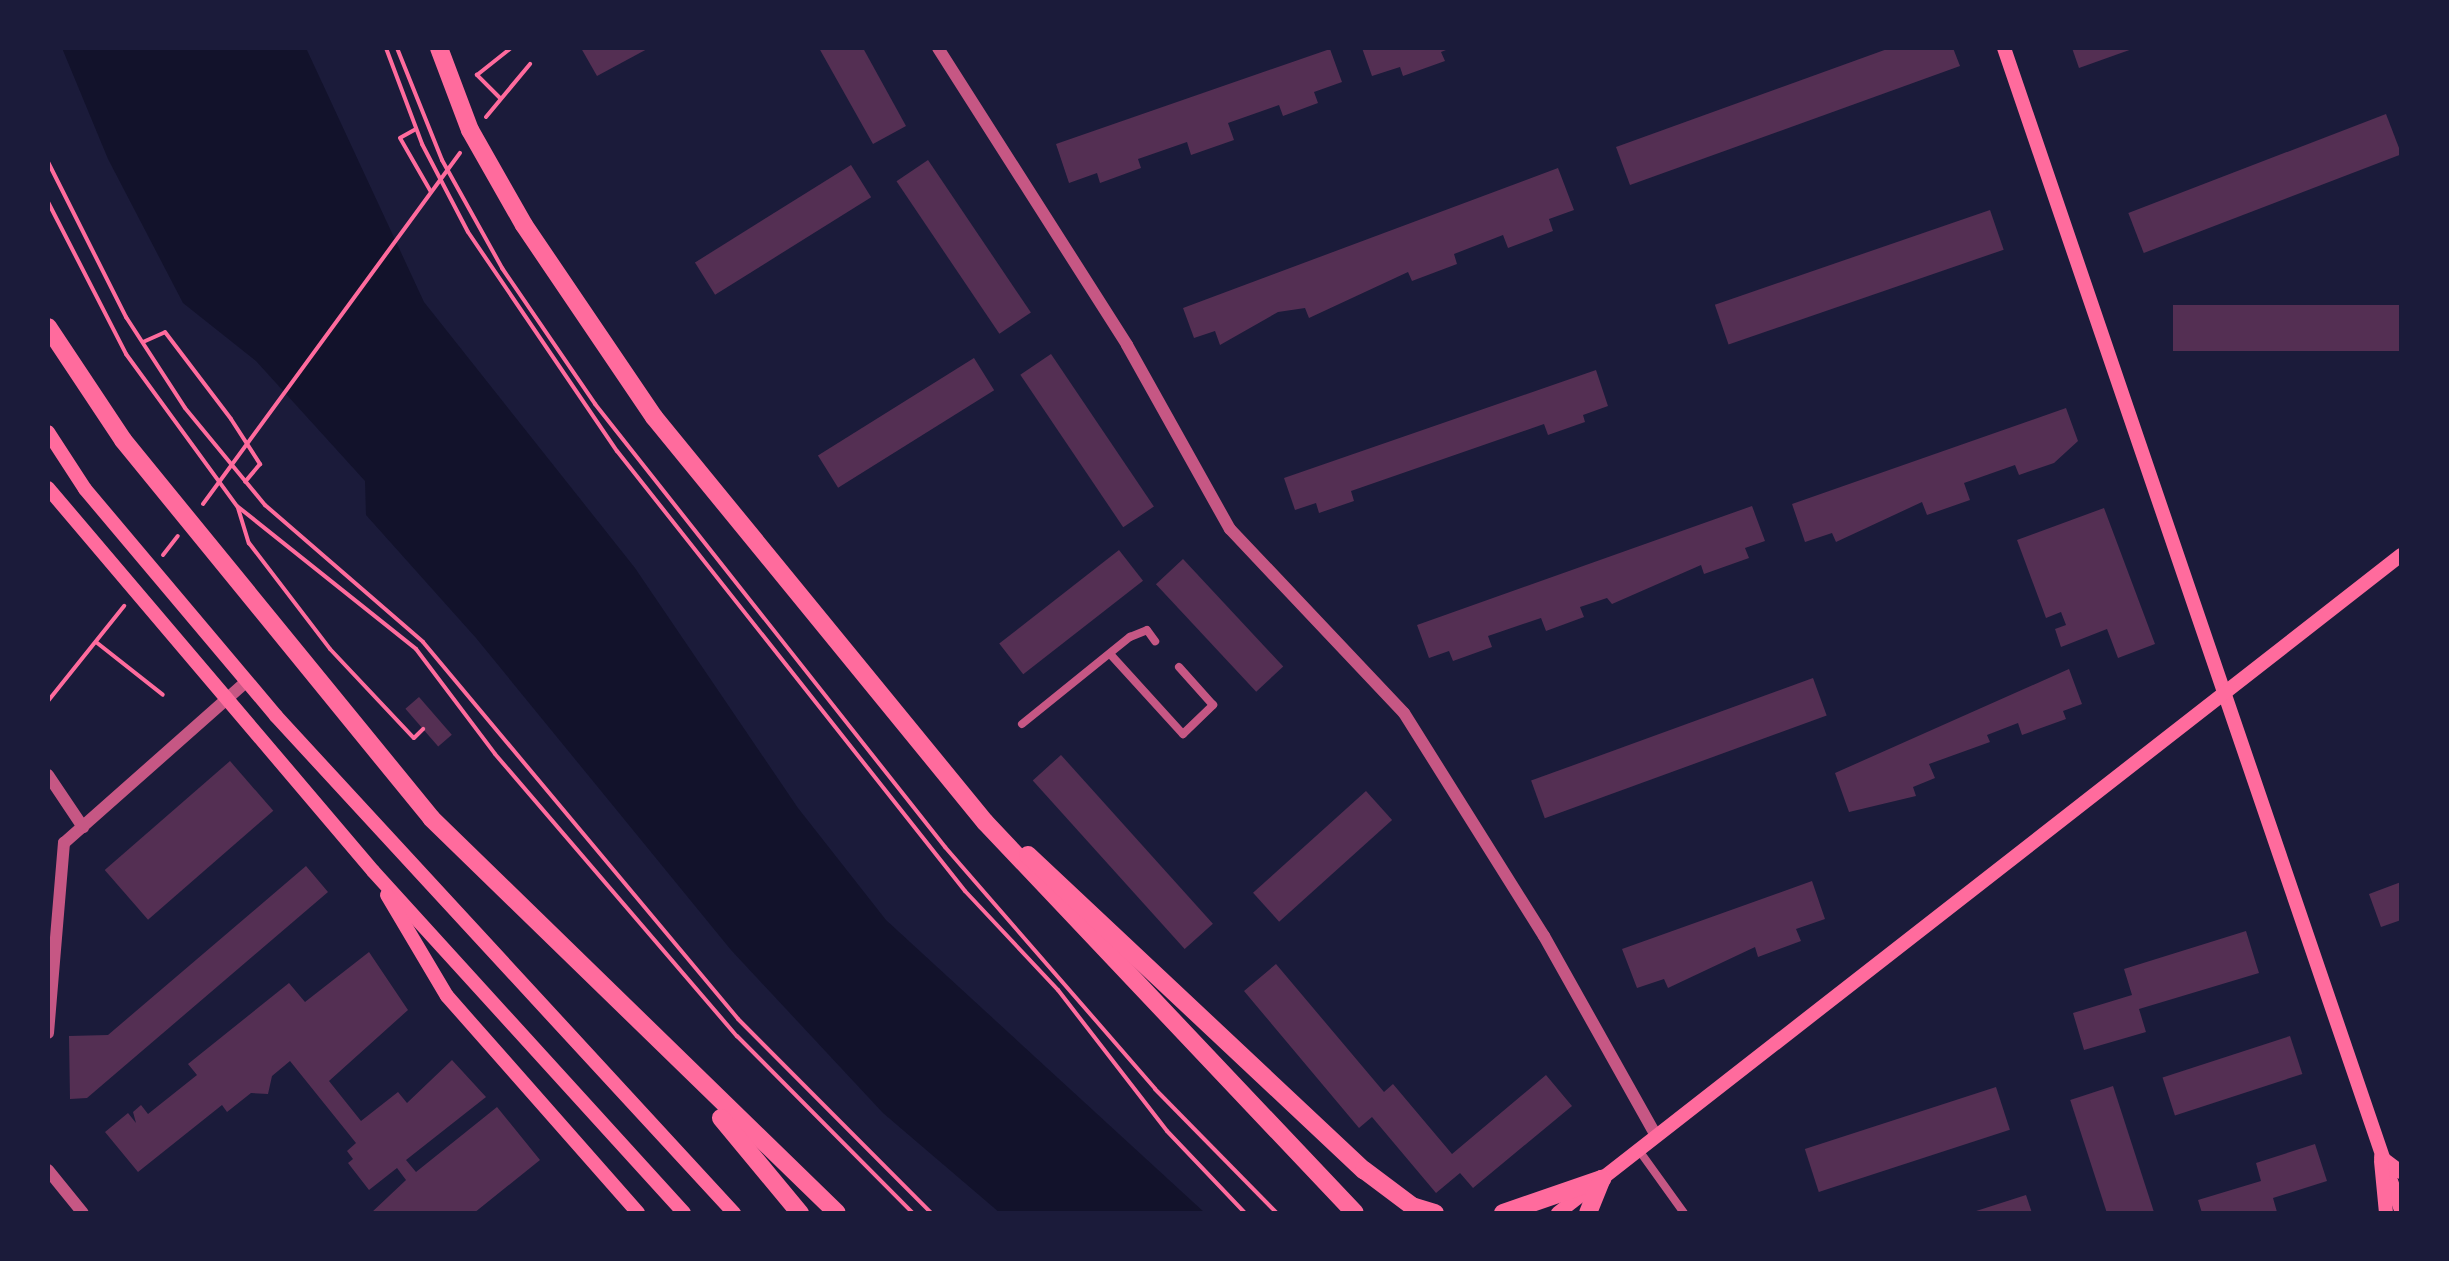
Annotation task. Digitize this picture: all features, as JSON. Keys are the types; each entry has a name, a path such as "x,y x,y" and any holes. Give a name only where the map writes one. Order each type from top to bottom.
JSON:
{"highway":[{"path":"439,48 470,130 595,335 985,822 1355,1213"},
{"path":"48,327 123,440 431,818 668,1055 837,1213"},
{"path":"985,822 1061,880 1364,1170 1412,1206 1435,1213"},
{"path":"668,1055 800,1213"},
{"path":"1503,1213 1602,1179"},
{"path":"1588,1213 1602,1179"}],"main road":[{"path":"2004,48 2401,1210"},
{"path":"48,432 85,489 247,681 734,1213"},
{"path":"48,488 228,696 373,871 684,1213"},
{"path":"1558,1213 1655,1134 2227,695 2401,555"},
{"path":"373,871 447,996 638,1213"},
{"path":"2381,1157 2401,1172"},
{"path":"2381,1157 2386,1213"}],"street":[{"path":"938,48 1127,345 1230,529 1404,713 1544,936 1655,1134"},
{"path":"1022,724 1144,629 1155,641"},
{"path":"1111,655 1183,734 1213,705 1179,667"},
{"path":"48,1033 64,843 247,681"},
{"path":"48,775 83,827"},
{"path":"1637,1148 1684,1213"},
{"path":"48,1170 83,1213"}],"path":[{"path":"386,48 416,129 498,283 626,464 965,891 1058,990 1167,1131 1245,1213"},
{"path":"397,48 448,172 502,268 595,404 945,847 1163,1098 1277,1213"},
{"path":"500,98 477,75 511,48"},
{"path":"483,121 530,64"},
{"path":"416,129 400,138 431,192"},
{"path":"201,506 466,145"},
{"path":"48,162 143,342 245,482 311,549 423,642 738,1019 931,1213"},
{"path":"48,202 126,354 237,506 416,649 495,754 737,1036 913,1213"},
{"path":"143,342 165,332 249,444 260,464 245,482"},
{"path":"237,506 249,543 321,638 414,738 423,729"},
{"path":"153,568 182,531"},
{"path":"48,701 134,593"},
{"path":"96,642 163,695"}],"shaded area":[{"path":"62,48 306,48 424,302 635,568 798,808 886,920 1205,1213 1000,1213 883,1113 731,950 476,638 366,515 365,481 256,361 183,303 108,159"}],"building":[{"path":"581,48 649,48 597,76"},
{"path":"819,48 863,48 906,126 873,144"},
{"path":"1362,48 1451,48 1441,52 1445,61 1403,76 1400,67 1372,76"},
{"path":"1890,48 1953,48 1960,66 1630,185 1616,147"},
{"path":"2072,48 2135,48 2079,68"},
{"path":"1330,49 1342,82 1314,92 1318,103 1283,116 1279,105 1228,123 1234,140 1191,155 1187,142 1138,159 1141,168 1100,183 1097,173 1069,183 1056,144"},
{"path":"2386,114 2401,154 2144,253 2128,213"},
{"path":"928,160 1031,313 999,334 896,181"},
{"path":"851,165 871,197 715,295 695,263"},
{"path":"1558,168 1574,210 1549,219 1553,231 1508,248 1503,235 1454,254 1457,264 1412,281 1408,272 1309,318 1305,308 1278,312 1220,345 1215,331 1194,338 1183,308"},
{"path":"1990,210 2004,250 1729,344 1715,305"},
{"path":"2173,305 2401,305 2401,351 2173,351"},
{"path":"1051,354 1154,507 1123,527 1020,375"},
{"path":"974,358 994,390 838,488 818,456"},
{"path":"1596,370 1608,406 1583,415 1585,422 1548,435 1544,424 1351,491 1354,501 1319,513 1316,503 1295,510 1284,478"},
{"path":"2066,408 2078,441 2054,463 2019,475 2015,465 1964,483 1970,500 1927,515 1922,502 1836,542 1832,533 1805,542 1792,504"},
{"path":"1752,506 1765,541 1745,548 1749,558 1704,574 1701,565 1612,604 1607,598 1580,607 1584,617 1546,631 1541,618 1488,636 1492,647 1453,661 1449,651 1429,658 1417,625"},
{"path":"2104,508 2155,644 2118,658 2107,629 2061,647 2055,629 2066,625 2061,612 2046,618 2017,540"},
{"path":"1119,550 1143,581 1023,674 999,644"},
{"path":"1183,559 1283,667 1256,692 1156,584"},
{"path":"2069,669 2082,704 2063,711 2066,719 2022,735 2018,723 1987,735 1990,742 1929,764 1935,778 1913,787 1916,796 1849,812 1835,773"},
{"path":"1813,678 1827,716 1545,818 1531,781"},
{"path":"419,697 452,735 438,747 405,709"},
{"path":"1061,755 1213,924 1185,949 1033,780"},
{"path":"230,761 273,811 148,920 105,870"},
{"path":"1366,791 1392,820 1279,922 1253,893"},
{"path":"306,866 328,892 87,1098 70,1099 69,1036 108,1035"},
{"path":"1812,881 1825,919 1796,929 1801,941 1758,957 1755,947 1668,988 1664,979 1637,988 1622,949"},
{"path":"2401,882 2401,920 2381,927 2369,894"},
{"path":"2246,931 2259,973 2139,1009 2146,1032 2084,1050 2073,1013 2132,995 2124,969"},
{"path":"369,952 408,1010 329,1081 361,1121 398,1092 407,1103 452,1060 486,1097 406,1160 416,1172 497,1107 540,1160 474,1213 371,1213 406,1180 397,1168 369,1190 348,1163 353,1159 347,1151 356,1143 290,1061 272,1076 268,1094 251,1093 227,1112 222,1105 138,1172 105,1132 128,1113 136,1123 133,1112 141,1105 148,1114 197,1075 188,1064 289,983 305,1002"},
{"path":"1276,964 1384,1092 1393,1084 1452,1154 1546,1075 1572,1106 1473,1188 1460,1173 1436,1193 1372,1117 1359,1128 1244,991"},
{"path":"2290,1036 2302,1074 2175,1115 2163,1077"},
{"path":"2113,1086 2154,1212 2107,1213 2070,1100"},
{"path":"1996,1087 2010,1130 1819,1192 1805,1149"},
{"path":"2315,1144 2327,1181 2273,1198 2277,1212 2202,1213 2198,1200 2261,1181 2256,1163"},
{"path":"2026,1195 2032,1213 1973,1212"}]}
